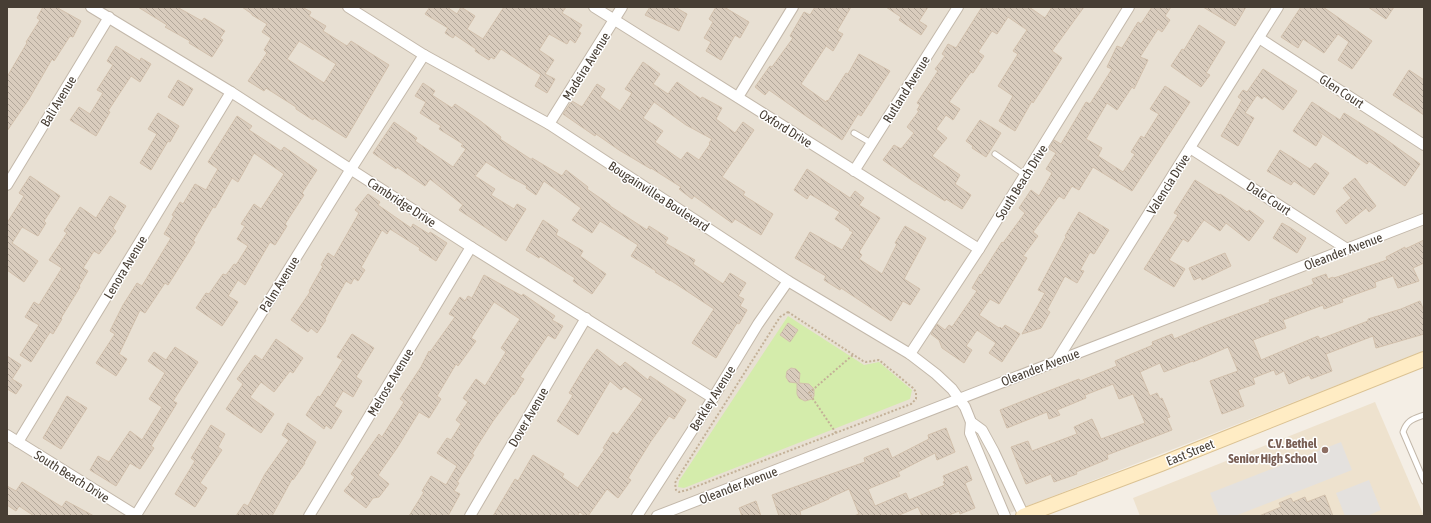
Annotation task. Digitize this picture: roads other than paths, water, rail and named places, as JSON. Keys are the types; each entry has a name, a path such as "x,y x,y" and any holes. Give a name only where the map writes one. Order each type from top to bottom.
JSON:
{"main road":[{"name":"East Street","path":"1023,516 1161,464 1424,359"}],"street":[{"name":"Cambridge Drive","path":"91,7 231,92 351,168 471,247 713,398"},
{"name":"Bougainvillea Boulevard","path":"348,7 424,55 549,124 788,281 910,354 936,374 952,389 965,407 972,422"},
{"name":"Oxford Drive","path":"594,7 979,249"},
{"name":"Madeira Avenue","path":"549,124 622,7"},
{"path":"738,98 793,7"},
{"name":"Rutland Avenue","path":"854,170 958,7"},
{"name":"South Beach Drive","path":"910,354 979,249 1129,7"},
{"name":"Valencia Drive","path":"1058,360 1278,7"},
{"name":"Bali Avenue","path":"7,185 109,17"},
{"name":"Glen Court","path":"1259,38 1424,145"},
{"name":"Palm Avenue","path":"137,516 351,168 424,55"},
{"name":"Lenora Avenue","path":"18,442 231,92"},
{"name":"Dale Court","path":"1190,148 1347,249"},
{"name":"Oleander Avenue","path":"657,516 1424,219"},
{"name":"Melrose Avenue","path":"309,516 471,247"},
{"name":"Berkley Avenue","path":"637,516 713,398 758,324 788,281"},
{"name":"Dover Avenue","path":"470,516 586,318"},
{"path":"1005,516 970,433 972,422 982,430 1023,516"},
{"name":"South Beach Drive","path":"7,435 137,516"}],"lane":[{"path":"854,133 871,143"},
{"path":"995,154 1025,175"},
{"path":"1424,415 1412,420 1406,425 1403,432 1424,481"}],"place":[{"name":"C.V. Bethel Senior High School","path":"1325,450"}]}
